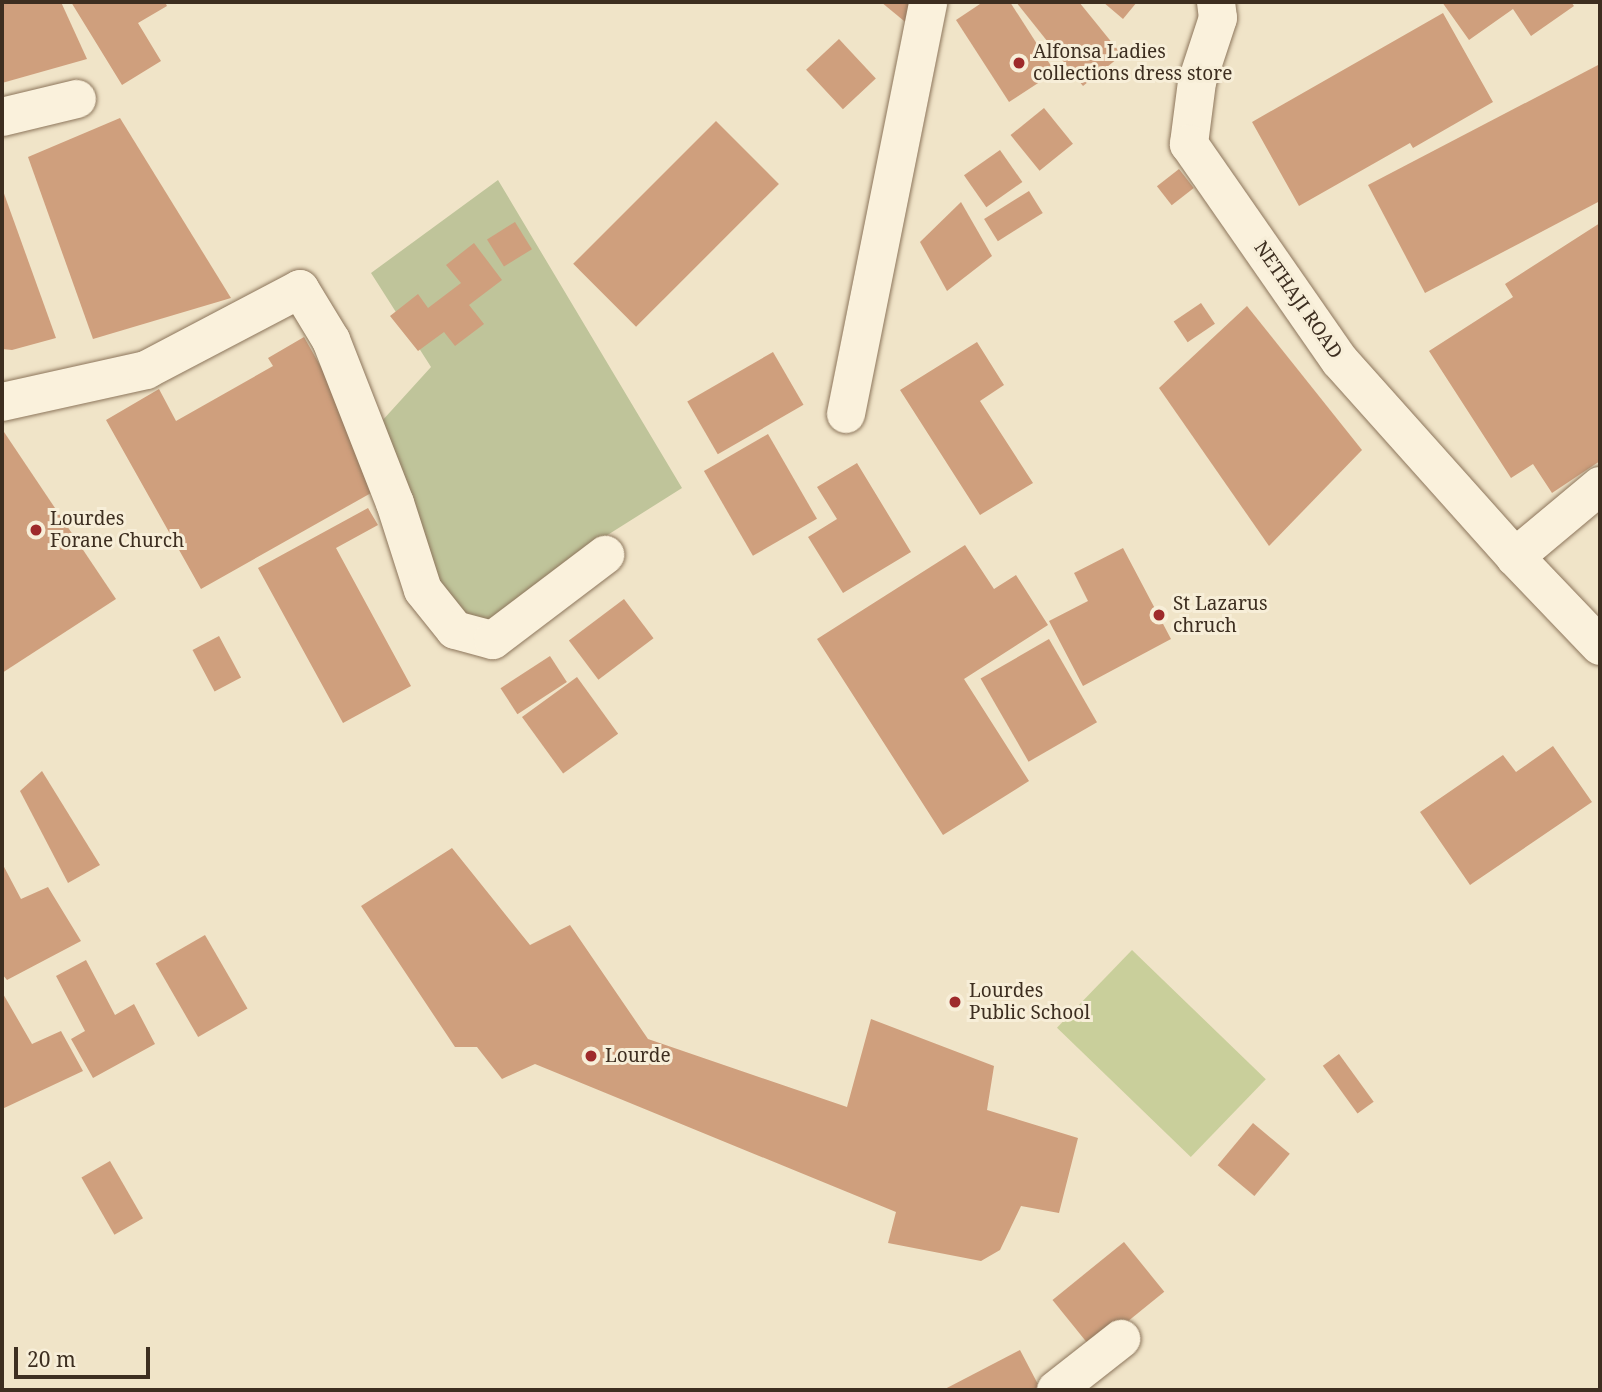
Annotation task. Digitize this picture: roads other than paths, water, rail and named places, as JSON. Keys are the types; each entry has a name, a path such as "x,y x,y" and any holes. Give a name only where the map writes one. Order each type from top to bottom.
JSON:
{"street":[{"path":"846,414 928,2"},
{"name":"NETHAJI ROAD","path":"1216,2 1217,18 1197,82 1189,144 1340,361 1515,557 1600,646"},
{"path":"2,117 77,99"},
{"path":"2,402 146,370 300,289 331,340 395,503 423,590 455,630 493,640 606,555"},
{"path":"1515,557 1600,486"},
{"path":"1056,1390 1121,1339"}],"place":[{"name":"Alfonsa Ladies collections dress store","path":"1019,63"},
{"name":"Lourdes Forane Church","path":"36,530"},
{"name":"St Lazarus chruch","path":"1159,615"},
{"name":"Lourdes Public School","path":"955,1002"},
{"name":"Lourde","path":"591,1056"}]}
